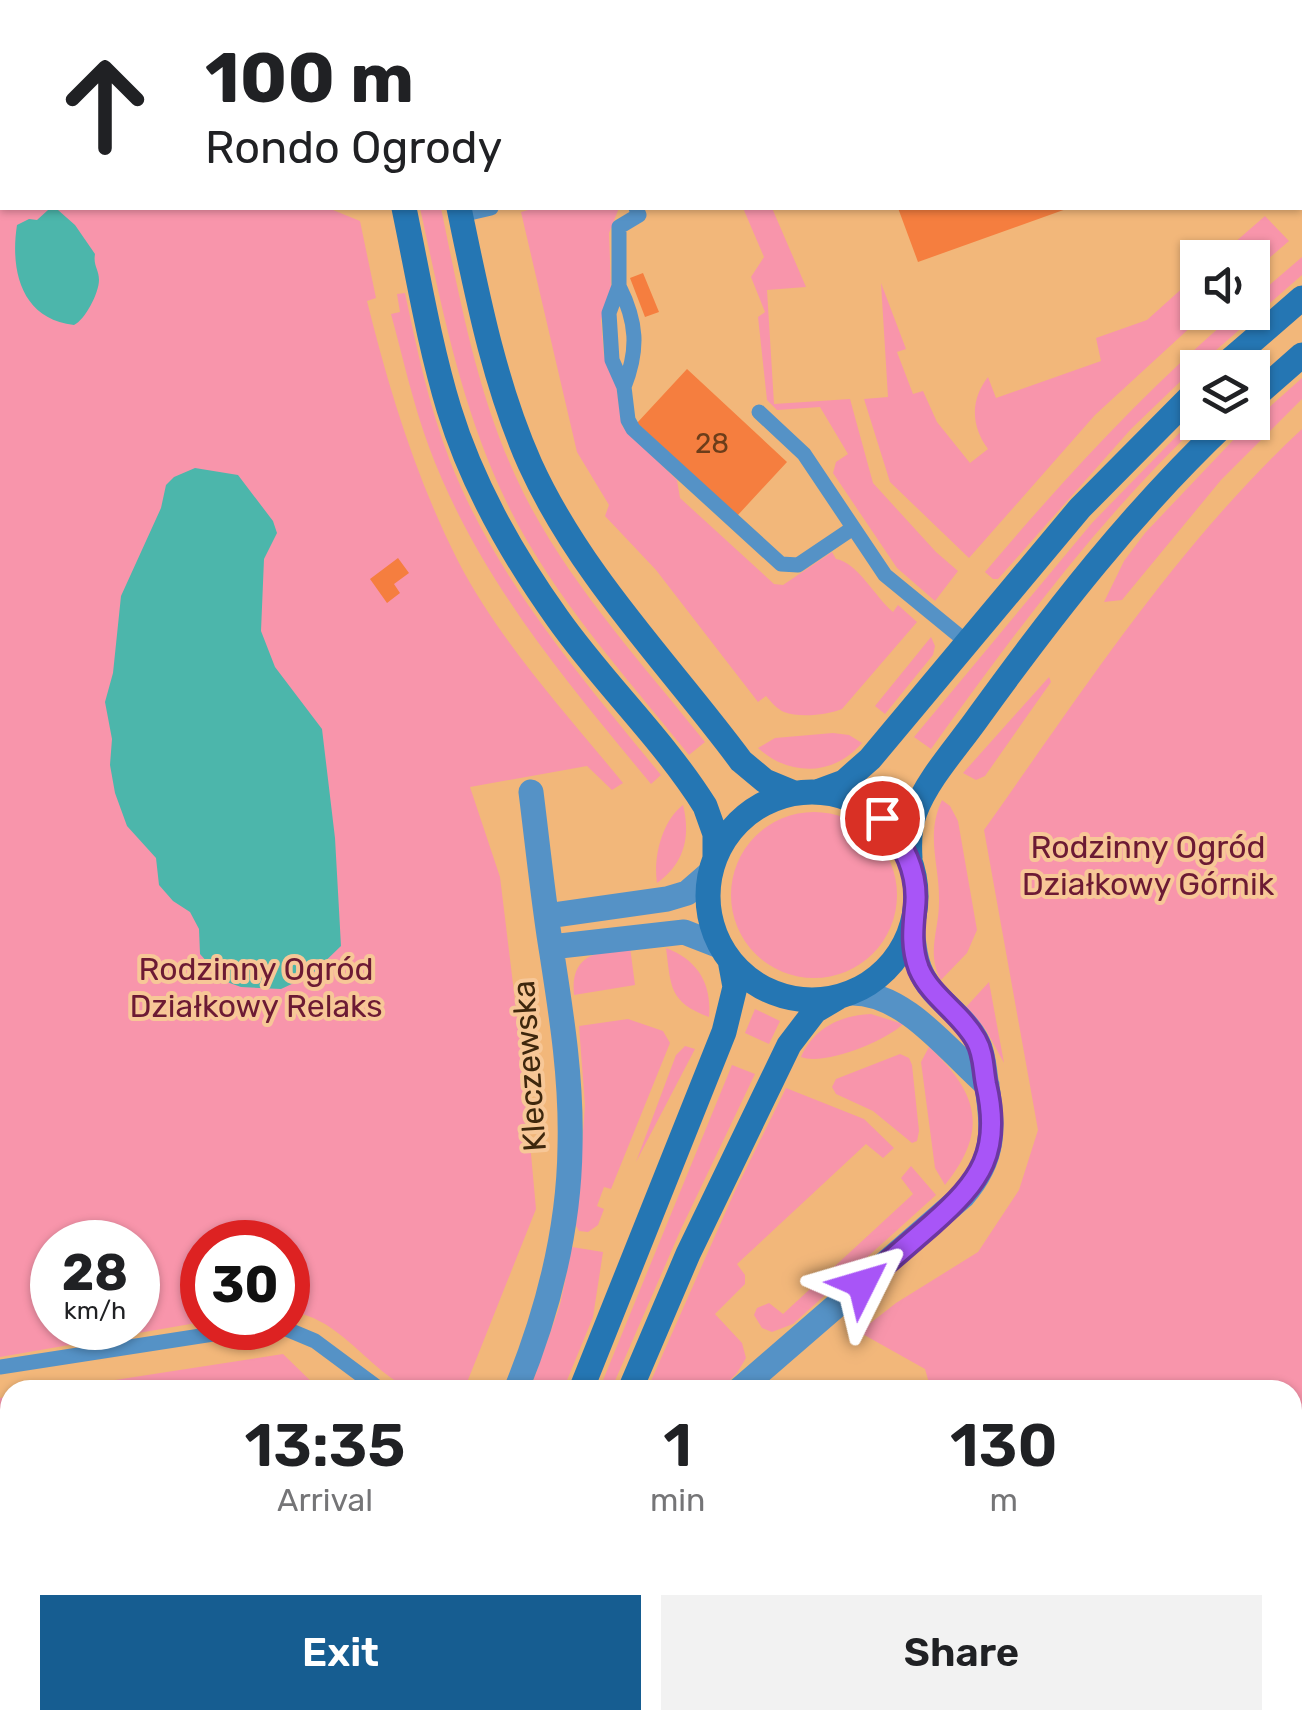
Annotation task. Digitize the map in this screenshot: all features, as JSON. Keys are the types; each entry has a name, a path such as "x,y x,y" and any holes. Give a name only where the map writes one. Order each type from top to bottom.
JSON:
{"main road":[{"path":"404,210 438,370 475,476 522,564 560,621 705,806 715,834 710,918 735,987 724,1032 585,1380"},
{"path":"460,211 487,334 531,466 606,590 742,761 765,781 851,799 882,818 911,863"},
{"path":"1242,350 1302,298"},
{"path":"1270,383 1302,355"},
{"path":"712,865 725,838 755,808 854,776 1080,508 1180,407"},
{"path":"634,1380 688,1254 788,1045 816,1011 868,984 895,959 912,926 916,894 911,825 924,795 1014,667 1109,546 1211,440"},
{"path":"725,953 742,974 771,993 806,1000 846,994"}],"street":[{"name":"Kleczewska","path":"519,1380 547,1298 569,1179 566,1046 530,792"},
{"path":"546,916 667,899 686,893 712,865"},
{"path":"750,1380 970,1188 982,1168 992,1134 992,1103 979,1044 919,970 912,926"},
{"path":"551,947 684,932 696,934 725,953"},
{"path":"846,994 874,994 905,1010 986,1084"}],"lane":[{"path":"636,210 638,216 619,227 619,286 609,314 612,360 624,387 628,420 633,428 782,564 798,564 853,528"},
{"path":"759,412 804,454 885,575 968,643"},
{"path":"0,1367 180,1339"},
{"path":"310,1339 368,1380"}],"green space":[{"name":"Rodzinny Ogród Działkowy Relaks","path":"0,210 333,210 360,221 376,298 367,301 394,400 443,530 493,620 623,783 612,790 587,766 470,787 500,877 536,1209 468,1380 395,1380 310,1317 310,1220 180,1220 180,1326 160,1329 160,1220 30,1220 30,1350 40,1350 0,1357"},
{"path":"420,210 441,210 483,390 524,494 585,592 705,742 689,755 614,664 524,536 490,466 445,320"},
{"path":"618,210 609,233 611,289 601,320 604,356 616,385 622,426 677,480 680,498 774,584 783,585 832,552 836,559 852,567 893,612 898,605 917,622 842,709 797,715 781,711 766,696 758,702 656,570 605,516 609,505 577,452 521,212"},
{"path":"744,210 773,210 806,287 767,290 774,404 850,399 873,483 958,571 935,601 897,568 833,473 836,462 848,454 820,407 777,410 767,400 758,317 765,312 751,277 764,257"},
{"path":"1265,216 1289,241 1270,257 1270,240 1237,240"},
{"path":"1302,257 1302,275 1270,303 1270,284"},
{"path":"881,283 906,349 897,352 913,394 923,391 937,422 970,463 988,449 978,431 975,413 978,395 988,377 996,398 1101,361 1096,338 1147,320 1180,290 1180,330 1188,330 1095,415 969,558 890,482 864,399 888,397"},
{"path":"405,293 436,420 469,505 543,626 661,775 651,784 525,624 497,583 449,494 423,431 391,314 400,312 397,294"},
{"path":"1217,330 1239,330 1216,350 1195,350"},
{"path":"1180,364 1180,382 1131,429 998,579 993,579 985,572 1137,405"},
{"path":"1302,378 1302,399 1270,431 1270,406"},
{"name":"Rodzinny Ogród Działkowy Górnik","path":"1302,429 1302,1380 928,1380 925,1369 859,1332 896,1303 978,1252 1019,1190 1038,1130 984,830 1133,621 1256,474"},
{"path":"1180,432 1183,440 1126,499 1025,621 931,749 914,737 1092,523"},
{"path":"1233,440 1261,440 1221,480 1122,600 1104,602 1124,561 1145,533"},
{"path":"931,637 933,655 885,714 875,706"},
{"path":"1049,677 1051,682 985,776 976,780 963,773"},
{"path":"849,735 862,743 851,754 825,767 798,768 758,748 775,738"},
{"path":"942,800 958,821 977,930 967,953 941,980 934,960 939,888 934,826"},
{"path":"683,805 683,849 674,867 657,883 661,840 670,820"},
{"path":"814,812 846,819 872,837 890,863 897,895 890,927 872,953 846,971 814,978 782,971 756,953 738,927 731,895 738,863 756,837 782,819"},
{"path":"630,947 635,985 574,995 576,971 581,963 597,954"},
{"path":"666,948 687,959 701,975 708,994 709,1017 686,1005 674,992"},
{"path":"989,982 1004,1063 986,1030 966,1007"},
{"path":"755,1009 780,1021 769,1044 745,1033"},
{"path":"871,1014 903,1024 854,1050 824,1058 801,1057 829,1025"},
{"path":"628,1019 663,1031 670,1043 611,1189 604,1187 597,1206 604,1209 598,1225 588,1232 579,1231 576,1226 585,1105 579,1026"},
{"path":"685,1046 695,1049 636,1162 676,1055"},
{"path":"929,1047 958,1080 972,1112 968,1146 945,1185 935,1168 921,1062"},
{"path":"900,1054 909,1058 912,1065 919,1131 917,1141 912,1143 873,1111 836,1094 832,1087 836,1079"},
{"path":"732,1065 755,1074 615,1380 603,1380"},
{"path":"786,1088 864,1119 894,1148 883,1158 866,1144 737,1264 745,1275 745,1284 715,1314 742,1343 746,1358 730,1380 651,1380 734,1193"},
{"path":"911,1166 936,1195 793,1324 772,1332 762,1328 754,1315 757,1308 769,1303 783,1314 913,1194 901,1178"},
{"path":"572,1247 603,1252 593,1317 567,1380 534,1380 560,1305"},
{"path":"283,1354 310,1380 115,1380"}],"water":[{"path":"48,210 58,210 75,225 95,254 97,292 87,312 74,325 42,313 31,303 18,275 17,225 37,220"},
{"path":"195,468 238,475 273,521 277,533 264,559 261,631 275,667 322,729 335,838 341,946 311,975 281,989 241,987 224,981 200,954 199,929 190,912 159,885 156,858 127,826 110,765 112,739 105,702 113,673 121,596 161,508 166,485"}],"building":[{"path":"899,210 1063,210 918,262"},
{"path":"643,273 659,312 645,317 630,278"},
{"path":"687,369 787,462 737,516 637,423"},
{"path":"398,558 409,573 394,584 400,593 387,603 370,579"}],"route":[{"path":"862,1284 970,1188 986,1158 993,1123 979,1044 919,970 913,948 916,894 911,863 882,818"}]}
